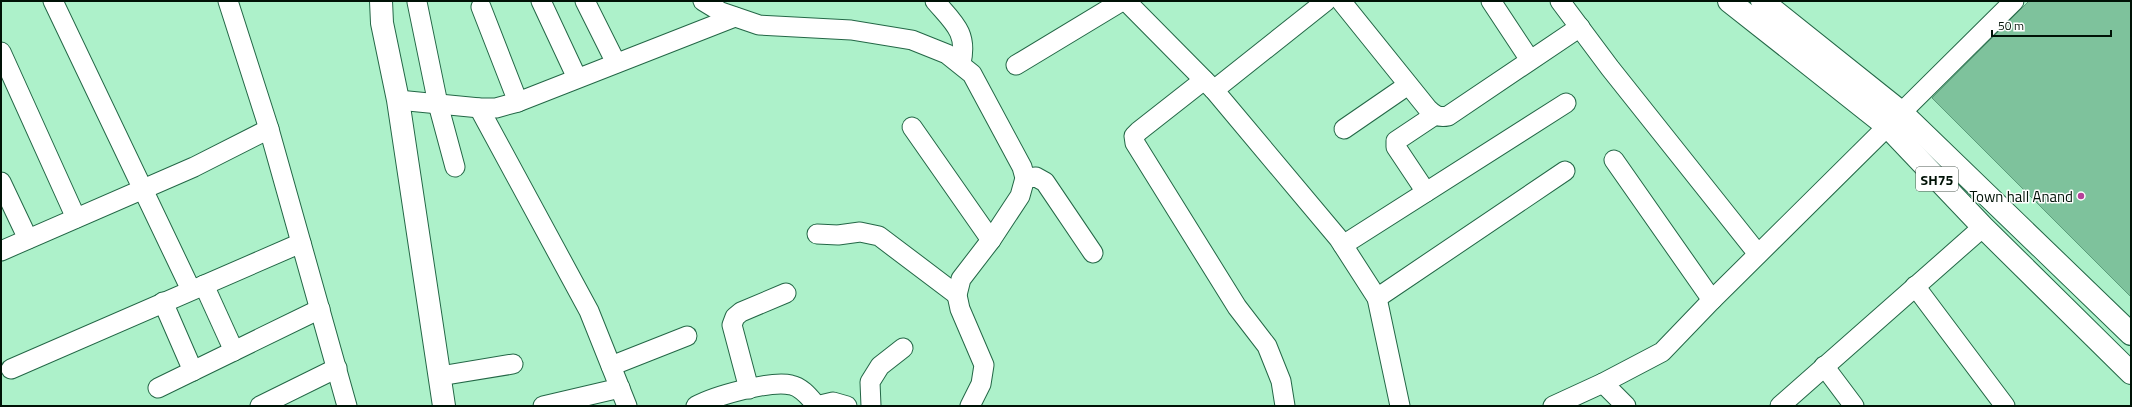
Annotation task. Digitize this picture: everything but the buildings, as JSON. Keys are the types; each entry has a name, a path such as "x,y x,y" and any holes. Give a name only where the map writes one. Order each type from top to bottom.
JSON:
{"main road":[{"path":"381,1 382,24 398,100 444,406"},
{"name":"SH75","path":"1729,1 1894,119 1983,227 2131,373"},
{"name":"SH75","path":"1762,1 2131,334"}],"street":[{"path":"228,1 269,129 347,406"},
{"path":"541,1 577,78"},
{"path":"585,1 616,63"},
{"path":"703,1 721,12 759,25 851,30 912,40 947,54 961,63 972,74 980,86 1022,167 1025,178 1020,196 991,240 961,279 956,295 960,309 984,365 981,384 970,406"},
{"path":"936,1 954,23 963,38 964,48 961,63"},
{"path":"1016,65 1122,1"},
{"path":"1126,1 1209,85 1343,245 1377,298 1400,406"},
{"path":"1285,406 1281,381 1267,346 1237,307 1135,143 1134,136 1209,85 1326,1"},
{"path":"1341,1 1408,85 1434,115 1441,117 1448,116 1580,27"},
{"path":"1491,1 1530,60"},
{"path":"1560,1 1610,68 1758,254"},
{"path":"1553,406 1603,383 1662,352 1758,254 2014,1"},
{"path":"417,2 438,104 455,167"},
{"path":"59,3 143,189 234,351"},
{"path":"481,6 518,102"},
{"path":"398,100 479,108 496,108 518,102 735,17"},
{"path":"1,52 76,218"},
{"path":"1344,129 1408,85"},
{"path":"1343,245 1566,102"},
{"path":"479,108 589,311 627,406"},
{"path":"1426,192 1396,147 1396,142 1434,115"},
{"path":"912,127 991,240"},
{"path":"1,251 194,167 269,129"},
{"path":"1614,160 1712,300"},
{"path":"1377,298 1565,171"},
{"path":"1025,178 1036,177 1045,182 1093,253"},
{"path":"1,182 28,239"},
{"path":"1780,406 1983,227"},
{"path":"817,234 838,235 860,232 879,236 956,295"},
{"path":"11,369 301,243"},
{"path":"1915,286 2005,406"},
{"path":"749,389 732,325 735,317 741,312 786,293"},
{"path":"163,302 193,371"},
{"path":"158,388 320,309"},
{"path":"611,366 687,336"},
{"path":"870,406 870,382 880,366 903,348"},
{"path":"440,376 513,364"},
{"path":"1824,366 1854,406"},
{"path":"260,406 337,368"},
{"path":"1603,383 1626,406"},
{"path":"696,406 721,395 749,389 791,384 805,392 817,406 833,402 847,406"},
{"path":"544,406 620,388"}],"place":[{"name":"Town hall Anand","path":"2081,196"}]}
